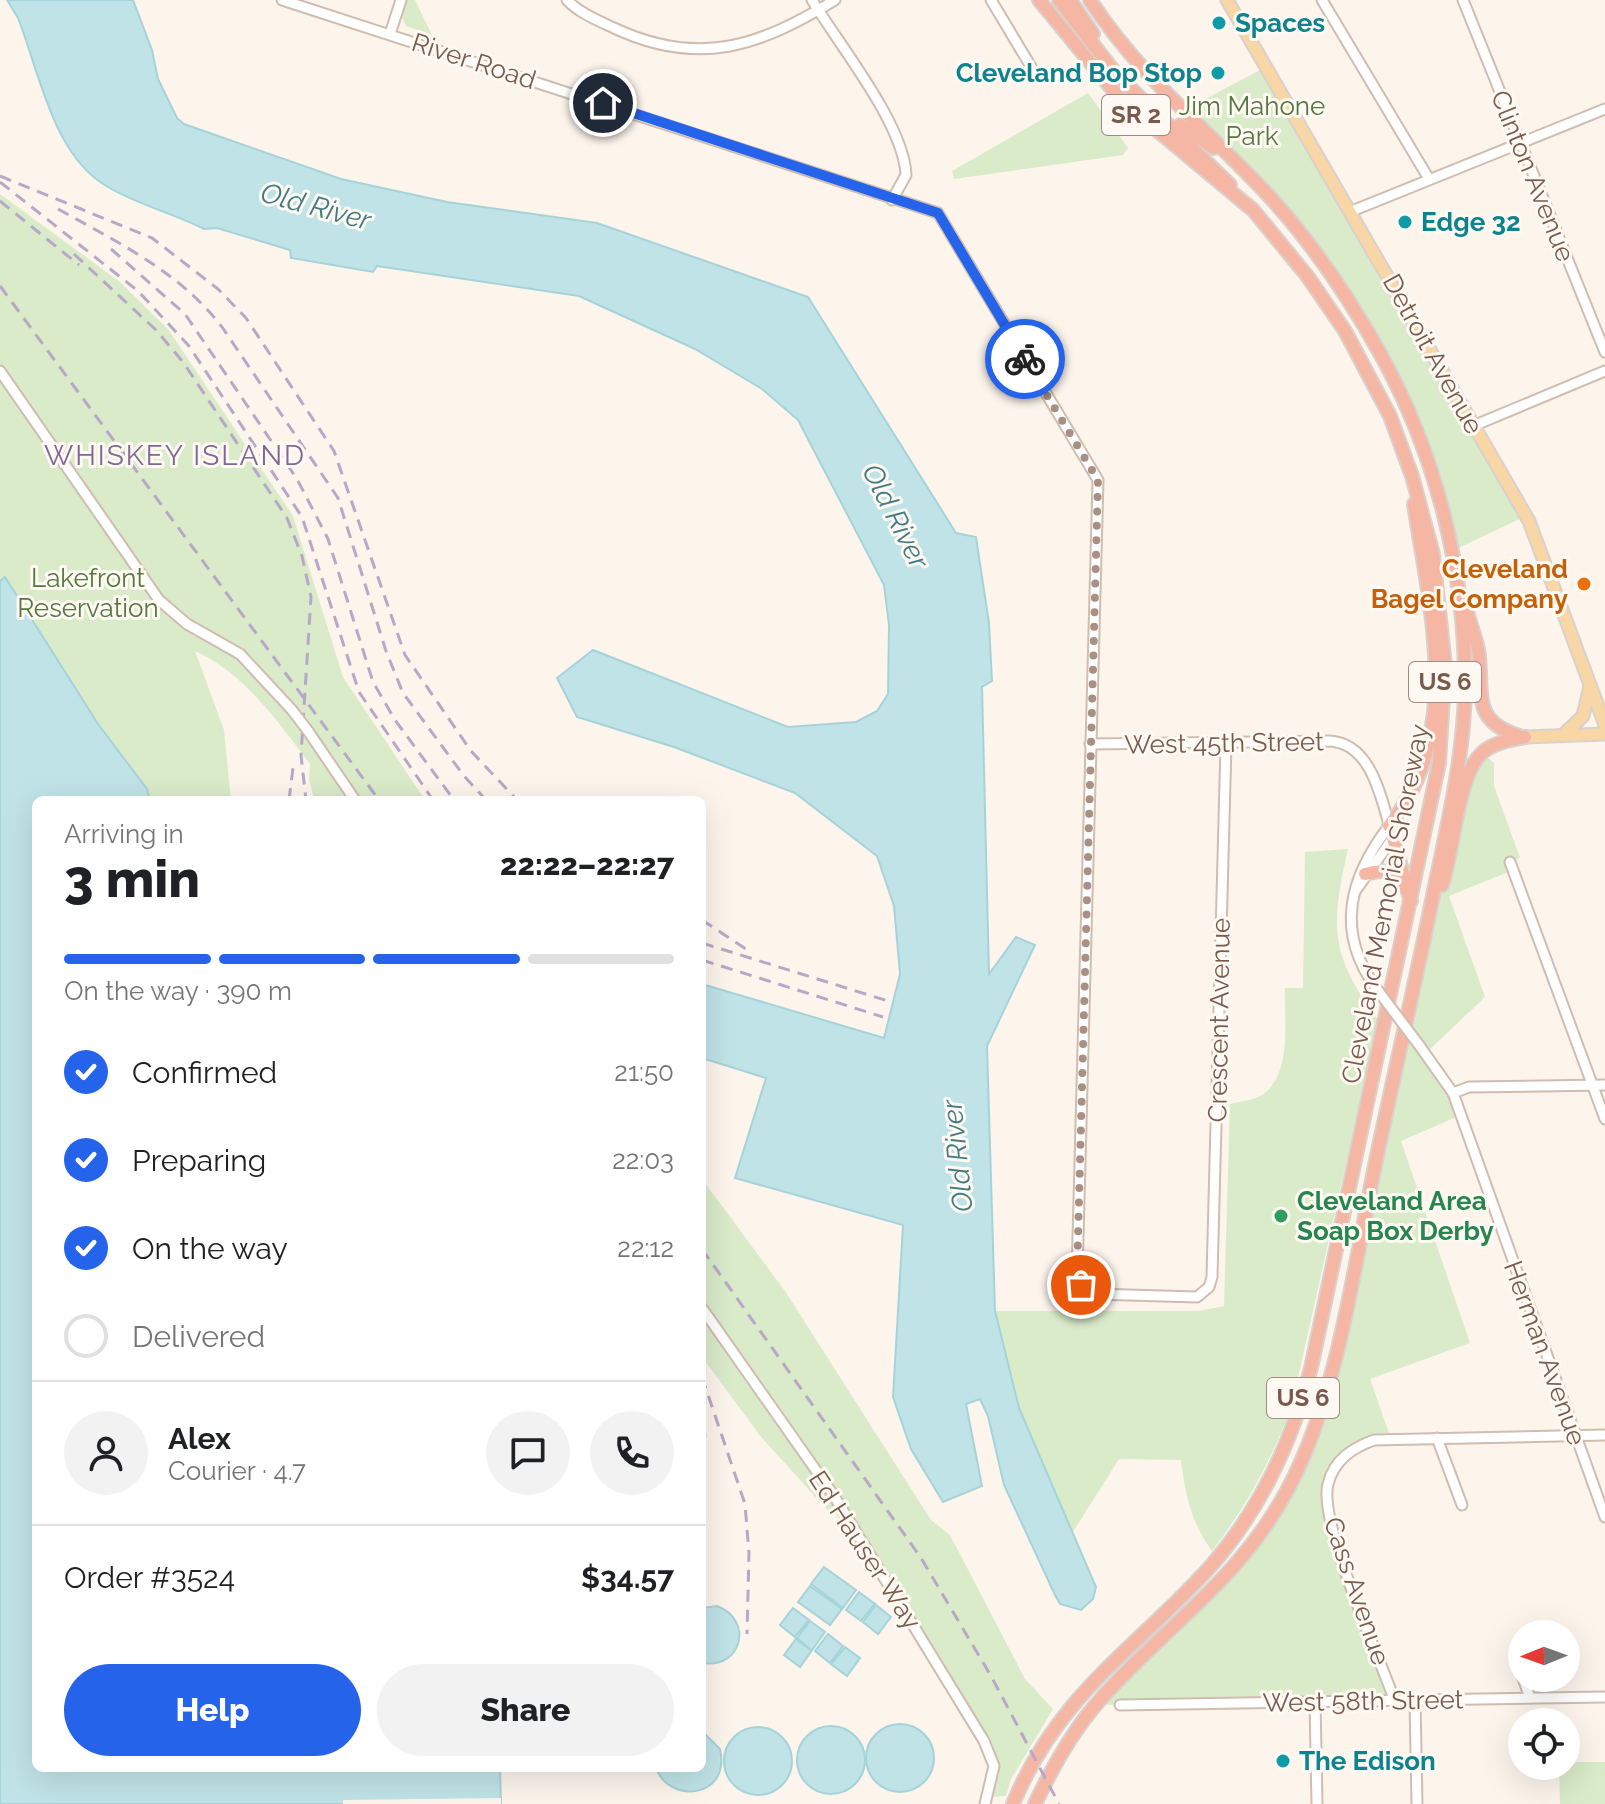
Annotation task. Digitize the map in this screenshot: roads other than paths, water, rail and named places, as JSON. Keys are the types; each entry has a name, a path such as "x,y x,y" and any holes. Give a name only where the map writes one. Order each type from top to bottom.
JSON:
{"highway":[{"name":"Cleveland Memorial Shoreway","path":"1013,1804 1036,1756 1063,1715 1094,1678 1221,1554 1258,1502 1287,1445 1311,1368 1412,904 1439,763 1445,683 1436,570 1407,461 1376,387 1345,331 1298,264 1253,210 1121,100 1039,0"},
{"name":"US 6","path":"1059,0 1116,74 1214,166 1253,210"},
{"name":"US 6","path":"1070,0 1107,52 1151,99 1186,131 1234,161"},
{"name":"Cleveland Memorial Shoreway","path":"1035,1804 1053,1767 1089,1714 1232,1571 1262,1532 1296,1472 1328,1380 1426,933 1455,789 1462,733 1464,659 1457,578 1429,464 1380,352 1316,254 1269,196 1132,57 1090,0"},
{"path":"1407,461 1433,619 1434,708 1423,769 1391,832 1412,904"},
{"path":"1457,578 1478,648 1483,709 1501,729 1525,737"},
{"path":"1426,933 1452,854 1470,769 1482,753 1493,746 1525,737"},
{"path":"1365,874 1385,871 1405,881"}],"main road":[{"name":"Detroit Avenue","path":"1227,0 1529,521 1605,725"},
{"path":"1562,736 1583,716 1590,685"},
{"path":"1525,737 1605,734"}],"street":[{"name":"River Road","path":"282,0 938,213 1098,480 1090,744"},
{"path":"390,34 401,0"},
{"path":"567,0 640,40 696,50 741,45 771,36 835,0"},
{"path":"812,0 878,103 901,148 906,175 892,200"},
{"path":"991,0 1033,70"},
{"path":"1322,0 1429,179"},
{"name":"Clinton Avenue","path":"1463,0 1605,352"},
{"path":"1352,211 1605,109"},
{"path":"0,371 147,585 187,624 240,654 292,710 352,796"},
{"path":"1473,426 1605,371"},
{"name":"West 45th Street","path":"1090,744 1329,741 1345,744 1368,766 1391,832"},
{"name":"Crescent Avenue","path":"1090,744 1077,1276 1081,1285 1094,1294 1197,1297 1212,1277 1226,744"},
{"name":"Herman Avenue","path":"1356,890 1391,832"},
{"name":"Herman Avenue","path":"1391,832 1364,862 1352,911 1353,939 1361,964 1376,988 1453,1093 1605,1517"},
{"path":"1510,862 1605,1119"},
{"path":"1453,1093 1469,1087 1605,1085"},
{"name":"Ed Hauser Way","path":"706,1314 834,1496 984,1741 994,1766 985,1804"},
{"path":"1462,1505 1437,1438 1605,1435"},
{"name":"Cass Avenue","path":"1394,1699 1330,1521 1326,1499 1331,1475 1343,1456 1358,1446 1374,1440 1437,1438"},
{"path":"1528,1692 1530,1698"},
{"name":"West 58th Street","path":"1120,1705 1605,1697"},
{"path":"1415,1700 1417,1804"},
{"path":"1315,1701 1317,1804"}],"water":[{"name":"Old River","path":"7,0 133,0 152,50 158,79 177,118 184,124 341,179 447,202 597,223 808,297 956,533 976,537 989,623 992,681 982,687 989,974 1016,937 1035,945 987,1046 995,1311 1019,1408 1096,1587 1093,1599 1081,1610 1060,1604 1055,1595 1004,1485 988,1416 980,1399 966,1404 982,1486 943,1502 911,1449 893,1397 903,1225 735,1178 766,1078 706,1059 706,985 884,1038 900,974 894,906 877,856 795,793 674,747 577,717 557,678 593,650 788,727 856,722 877,711 888,694 889,625 884,585 798,420 762,389 695,349 579,296 377,266 373,272 291,258 290,250 217,228 204,229 119,193 89,173 61,135 18,18"},
{"path":"5,577 98,724 147,789 149,796 32,796 32,1772 500,1772 501,1804 0,1804 0,581"},
{"path":"824,1567 856,1590 843,1608 811,1584"},
{"path":"810,1586 842,1609 830,1625 798,1602"},
{"path":"859,1592 875,1604 861,1621 846,1610"},
{"path":"876,1605 891,1617 878,1634 863,1622"},
{"path":"717,1606 729,1613 739,1632 734,1651 727,1659 716,1663 706,1663 706,1607"},
{"path":"793,1608 809,1620 795,1637 780,1625"},
{"path":"810,1621 825,1632 800,1667 784,1655 796,1639 811,1650 797,1638"},
{"path":"828,1634 843,1646 830,1663 815,1651"},
{"path":"845,1647 860,1658 847,1676 831,1664"},
{"path":"900,1724 924,1734 934,1758 924,1782 900,1792 876,1782 866,1758 876,1734"},
{"path":"831,1726 855,1736 865,1760 855,1784 831,1794 807,1784 797,1760 807,1736"},
{"path":"758,1727 782,1737 792,1761 782,1785 758,1795 734,1785 724,1761 734,1737"},
{"path":"706,1735 720,1749 721,1766 708,1786 697,1791 685,1791 663,1780 658,1772 706,1772"}],"railway":[{"path":"0,176 152,238 218,289 246,318 334,451 405,655 471,751 513,796"},
{"path":"0,182 138,291 189,346 302,517 359,692 430,796"},
{"path":"0,201 79,265"},
{"path":"58,209 125,246 167,274 205,307 222,327 338,498 386,651 403,693 482,796"},
{"path":"111,249 185,314 297,479 328,539 373,682 395,720 451,796"},
{"path":"74,254 156,330 183,362 287,518 302,556 311,597 301,755 306,796"},
{"path":"0,286 376,796"},
{"path":"290,796 293,768"},
{"path":"706,923 752,953"},
{"path":"706,944 888,1001"},
{"path":"706,961 883,1017"},
{"path":"706,1255 921,1558 991,1676 1059,1804"},
{"path":"706,1389 745,1504 749,1553 747,1634"}],"place":[{"name":"Spaces","path":"1219,23"},
{"name":"Cleveland Bop Stop","path":"1218,73"},
{"name":"Edge 32","path":"1405,222"},
{"name":"Cleveland Bagel Company","path":"1584,584"},
{"name":"Cleveland Area Soap Box Derby","path":"1281,1216"},
{"name":"The Edison","path":"1283,1761"}],"district":[{"name":"WHISKEY ISLAND","path":"175,455"}],"park label":[{"name":"Jim Mahone Park","path":"1252,121"},
{"name":"Lakefront Reservation","path":"88,593"}]}
